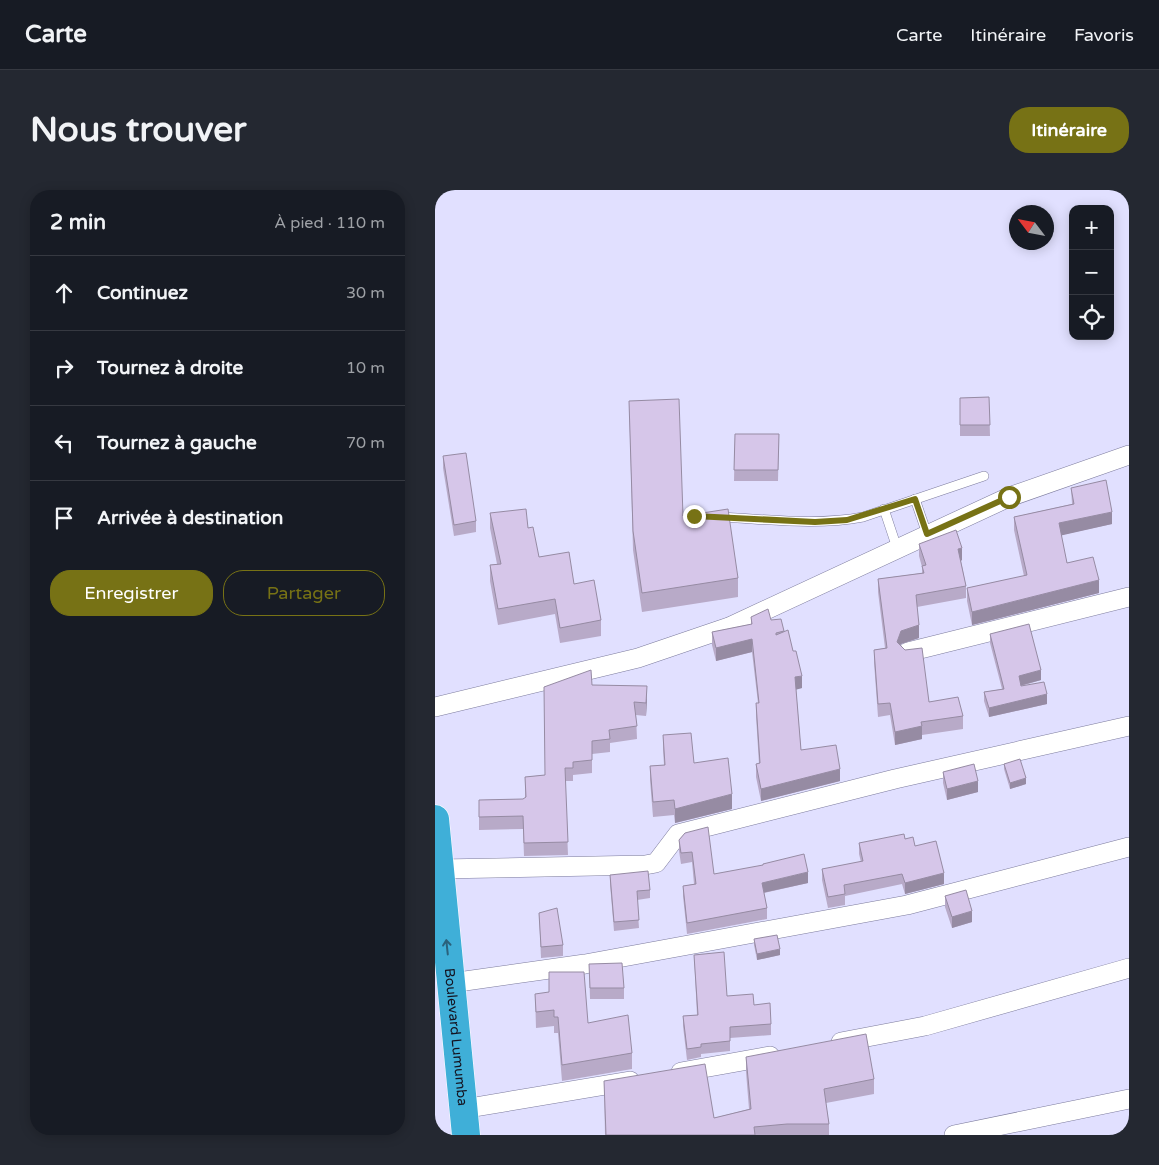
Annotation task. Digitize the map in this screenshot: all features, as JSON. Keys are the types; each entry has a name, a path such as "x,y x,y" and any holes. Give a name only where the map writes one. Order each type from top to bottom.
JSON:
{"highway":[{"name":"Boulevard Lumumba","path":"435,820 465,1122"}],"street":[{"path":"435,707 637,658 729,627 1009,497 1129,455"},
{"path":"908,652 1129,597"},
{"path":"440,869 645,865 656,863 678,834 895,779 1129,726"},
{"path":"451,982 594,962 907,906 1129,846"},
{"path":"827,1045 925,1026 1129,968"},
{"path":"465,1122 655,1076 788,1052"},
{"path":"953,1135 1129,1099"}],"lane":[{"path":"712,517 815,522 847,520 984,476"},
{"path":"915,499 927,534"},
{"path":"885,509 897,548"}],"building":[{"path":"989,397 990,425 960,425 960,398"},
{"path":"679,399 683,516 728,509 738,578 642,593 633,531 629,401"},
{"path":"735,434 779,434 778,470 734,470"},
{"path":"466,453 476,521 454,525 443,456"},
{"path":"1106,480 1112,512 1059,523 1067,563 1093,557 1099,580 972,612 967,588 1027,575 1014,517 1074,504 1071,488"},
{"path":"526,509 528,528 533,527 539,557 569,552 574,584 594,580 601,620 560,628 555,599 498,609 490,565 501,564 490,513"},
{"path":"956,530 962,548 958,549 966,586 916,595 919,625 901,631 897,642 905,650 922,648 929,702 958,697 963,716 921,722 922,726 895,732 890,703 878,704 874,650 887,648 878,579 924,573 922,566 926,565 919,544"},
{"path":"768,609 771,620 781,619 784,631 776,633 776,635 788,630 793,651 796,651 802,676 795,677 801,750 836,745 840,769 761,789 756,764 760,763 756,703 759,703 752,639 716,648 712,632 752,624 751,617"},
{"path":"1029,624 1041,670 1019,676 1021,686 1044,682 1047,694 989,708 984,692 1004,689 990,634"},
{"path":"591,670 592,685 647,686 646,703 634,702 637,726 609,730 610,739 592,741 592,760 573,762 573,768 565,768 568,842 524,843 523,816 479,817 479,800 523,799 526,797 525,777 545,775 544,687"},
{"path":"691,733 694,763 728,758 732,794 675,809 674,800 653,802 650,766 665,765 663,735"},
{"path":"1020,759 1026,778 1010,783 1004,764"},
{"path":"974,764 978,781 947,789 943,772"},
{"path":"708,827 714,874 763,865 804,854 808,872 762,883 767,908 687,923 683,886 696,884 692,852 681,853 679,840 685,833"},
{"path":"904,834 905,839 913,837 915,846 936,841 944,873 905,883 902,874 844,885 845,894 828,897 822,869 863,861 859,843"},
{"path":"648,871 650,890 637,891 639,920 614,922 610,875"},
{"path":"966,890 972,911 952,917 945,896"},
{"path":"557,908 563,945 541,947 539,913"},
{"path":"777,935 780,949 757,954 754,939"},
{"path":"724,952 727,996 753,994 754,1005 770,1003 771,1024 730,1027 730,1041 701,1044 701,1047 687,1049 683,1016 698,1015 694,955"},
{"path":"622,963 624,988 590,988 589,964"},
{"path":"549,972 584,972 588,1023 628,1015 632,1053 562,1065 558,1017 554,1017 554,1010 536,1012 535,994 549,992"},
{"path":"866,1034 874,1079 824,1089 829,1124 787,1124 754,1127 755,1135 606,1135 604,1081 705,1064 714,1118 751,1109 746,1057"}],"route":[{"path":"694,516 815,522 847,520 863,517 915,499 927,534 1009,497"}]}
